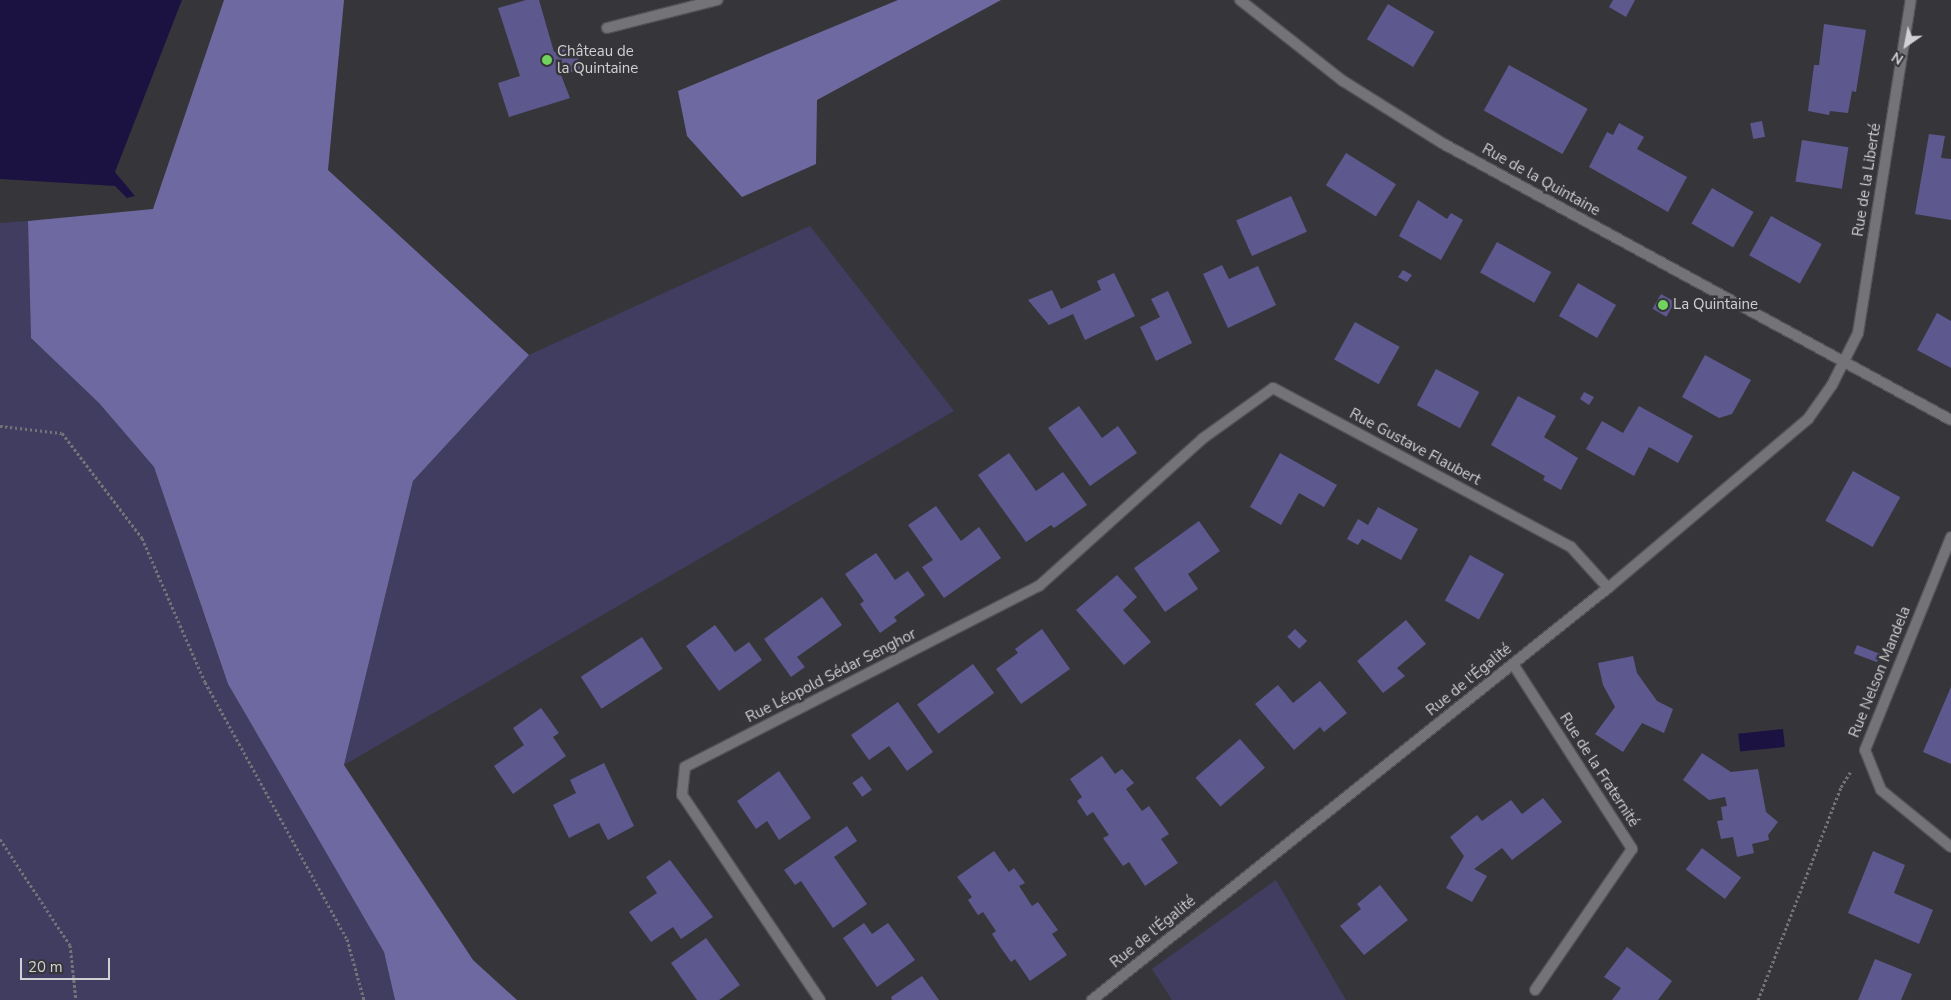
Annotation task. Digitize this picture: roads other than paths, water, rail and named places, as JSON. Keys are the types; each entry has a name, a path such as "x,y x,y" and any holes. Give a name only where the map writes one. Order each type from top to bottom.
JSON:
{"street":[{"path":"607,28 717,0"},
{"name":"Rue de la Quintaine","path":"1240,0 1335,76 1442,143 1951,420"},
{"name":"Rue de la Liberté","path":"1844,362 1858,333 1911,0"},
{"name":"Rue de l'Égalité","path":"1092,1000 1608,588 1808,420 1844,362"},
{"name":"Rue Gustave Flaubert","path":"1202,439 1273,388 1571,547 1608,588"},
{"name":"Rue Léopold Sédar Senghor","path":"820,1000 682,795 685,767 1039,586 1202,439"},
{"name":"Rue Nelson Mandela","path":"1951,537 1865,750 1882,790 1951,847"},
{"name":"Rue de la Fraternité","path":"1513,664 1632,849 1535,990"}],"place":[{"name":"Château de la Quintaine","path":"547,60"},
{"name":"La Quintaine","path":"1663,305"}]}
